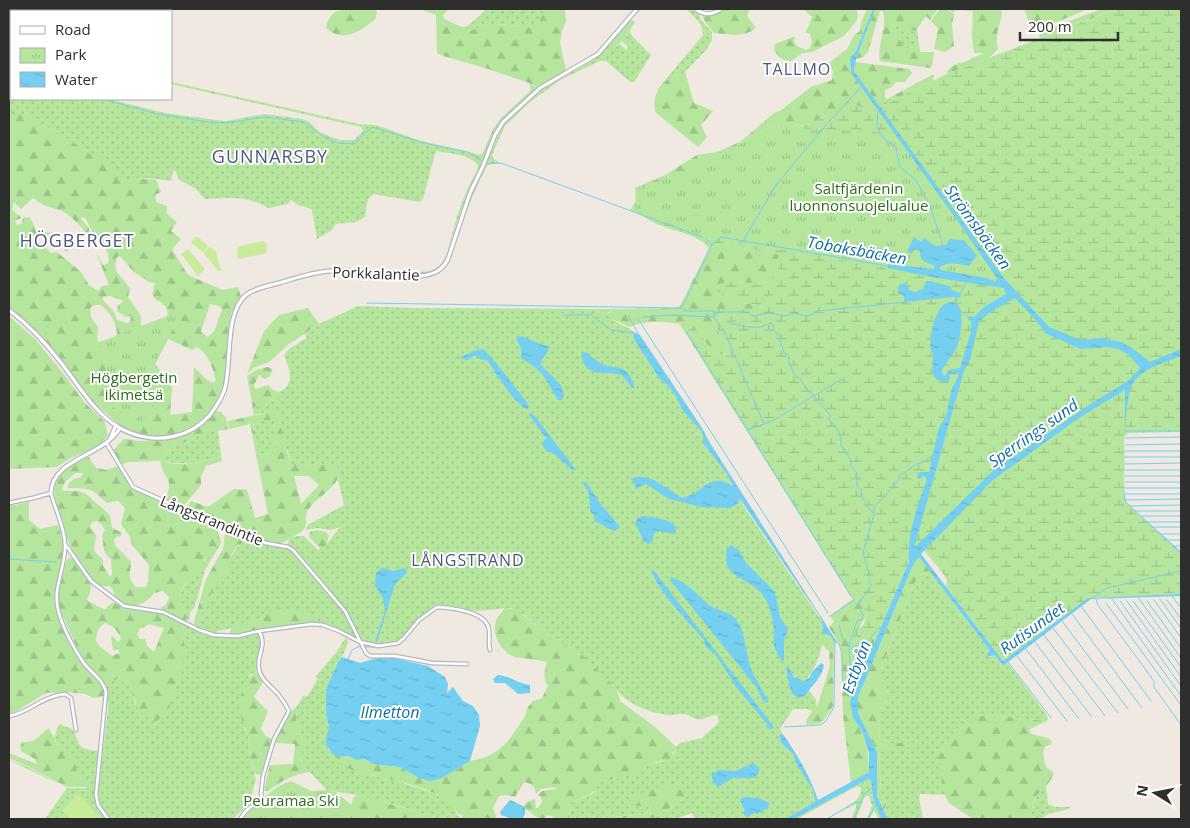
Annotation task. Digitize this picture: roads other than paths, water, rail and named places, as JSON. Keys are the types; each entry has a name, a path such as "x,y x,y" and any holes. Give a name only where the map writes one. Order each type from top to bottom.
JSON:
{"street":[{"name":"Porkkalantie","path":"9,310 25,322 44,341 95,408 120,428 142,436 166,438 185,433 206,419 215,408 225,389 235,309 242,299 251,292 302,276 331,270 421,276 434,274 442,268 448,259 470,193 495,135 503,122 540,88 598,54 637,9"},
{"path":"696,9 701,13 709,14 721,9"},
{"path":"108,442 116,425"},
{"path":"108,819 98,805 96,795 106,692 99,677 78,655 59,615 56,596 66,544 51,493 54,480 63,469 108,442 120,428"},
{"name":"Långstrandintie","path":"108,442 133,488 222,527 266,543 288,547 293,550 346,611 366,654 370,656 395,656 432,663 467,664"},
{"path":"9,503 51,493"},
{"path":"66,544 91,581 124,606 163,612 214,636 238,636 259,631 312,624 339,631 360,642 379,646 398,643 419,620 437,607 471,613 486,622 489,629 488,644 490,650"},
{"path":"65,556 73,554"},
{"path":"240,819 262,797 263,776 274,739 289,711 280,696 261,676 259,671 263,645 262,636 259,631"},
{"path":"9,716 41,700 65,694 71,698 76,730"}],"water":[{"path":"873,9 875,9 856,59 854,71 1003,277 1049,327 1081,340 1100,338 1121,342 1150,362 1181,349 1181,356 1147,370 1132,385 1127,407 1125,442 1125,390 1082,416 993,480 921,554 1003,661 1088,598 1181,594 1181,596 1091,599 1003,666 995,655 986,657 989,651 988,648 919,557 914,563 858,697 858,713 877,752 877,796 888,819 882,819 880,816 873,798 871,780 868,779 794,819 785,819 815,802 813,790 795,762 794,755 782,744 779,736 782,733 803,765 818,800 869,772 869,753 862,731 853,718 850,701 909,561 911,530 927,479 924,476 918,479 917,474 919,472 929,472 939,428 946,416 952,388 959,375 958,373 950,374 949,382 938,380 935,377 933,373 933,353 930,348 933,324 943,305 955,302 959,306 961,326 958,344 942,371 942,374 945,376 949,370 960,368 971,332 971,321 968,317 974,317 984,307 1006,294 1004,288 937,278 888,268 888,264 933,269 934,265 922,259 920,251 915,249 911,254 907,251 914,237 921,242 924,238 935,246 946,245 950,239 965,241 977,256 969,266 950,264 939,268 941,270 987,278 995,282 998,280 851,73 850,58 856,51","holes":["1015,298 1045,333 1081,349 1109,347 1118,349 1129,355 1140,368 1129,380 993,471 914,548 964,371 970,360 979,322 989,313"]},
{"path":"926,281 950,286 952,290 961,294 960,298 904,302 904,296 898,293 899,285 905,283 908,285 909,290 915,292 923,289"},
{"path":"635,333 640,335 702,428 837,642 835,643 829,635 823,634 822,621 819,615 740,499 731,508 701,507 669,499 646,484 635,489 634,482 631,479 638,477 658,482 682,498 712,482 725,482 733,486 726,473 703,443 703,433 682,410 674,393 661,381 635,341 633,335"},
{"path":"518,336 549,346 540,364 561,385 564,396 562,400 558,400 543,375 521,358 521,348 516,339"},
{"path":"483,349 526,401 529,407 527,409 512,396 488,361 476,356 468,360 459,358"},
{"path":"583,352 602,364 622,369 628,373 634,388 622,375 598,373 588,368 581,356"},
{"path":"530,413 534,415 576,470 572,470 553,453 546,451 542,444 546,438 529,415"},
{"path":"1124,480 1126,502 1181,554 1125,502"},
{"path":"586,482 620,527 615,531 595,522 594,515 590,511 589,494 583,483"},
{"path":"644,516 661,519 673,524 676,527 676,532 674,534 660,531 654,533 652,542 648,544 643,540 635,523 638,518"},
{"path":"731,545 739,550 746,563 775,592 780,617 788,629 784,641 784,660 781,661 774,646 773,621 765,598 756,588 731,571 728,566 726,558 727,548"},
{"path":"382,568 393,571 404,568 407,570 405,575 395,584 377,642 375,642 385,611 383,598 375,586 376,573"},
{"path":"651,569 774,727 772,729 767,728 767,724 737,688 716,655 706,647 704,640 666,596 654,578"},
{"path":"671,577 686,585 711,606 729,613 739,623 748,660 768,703 762,699 757,688 670,580"},
{"name":"Ilmetton","path":"342,657 360,663 389,657 428,666 445,677 448,684 447,693 453,687 463,701 473,706 479,715 480,726 470,761 442,778 430,781 419,778 400,767 373,764 365,759 356,760 349,756 341,757 333,754 325,744 329,726 326,715 326,689"},
{"path":"821,663 824,665 819,678 805,696 798,698 790,688 786,667 788,666 794,677 804,681 810,677 812,672"},
{"path":"498,675 530,685 530,693 518,694 505,683 495,683 493,679"},
{"path":"753,763 759,768 755,778 733,778 718,787 714,784 711,774 719,770 736,771"},
{"path":"742,797 758,798 769,803 768,808 757,814 753,813 748,817 744,815 744,809 740,800"},
{"path":"510,800 525,807 523,818 526,819 512,819 501,815 500,812"}],"waterway":[{"path":"743,241 776,185 826,125 862,86"},
{"name":"Tobaksbäcken","path":"106,100 157,114 208,122 225,123 265,117 304,122 326,138 337,143 354,144 372,127 424,143 468,152 482,161"},
{"path":"878,110 877,124 882,137 896,148 900,167 916,180 930,206 943,245"},
{"name":"Tobaksbäcken","path":"488,164 500,163 509,166 702,237"},
{"name":"Tobaksbäcken","path":"706,239 712,245 721,237 888,266"},
{"path":"367,303 680,308 712,245"},
{"path":"961,293 966,281"},
{"path":"955,301 956,297"},
{"path":"642,317 672,315 714,317 718,312 747,312 753,316 770,313 784,316 795,313 804,316 811,315 817,311 906,302"},
{"path":"681,308 687,311 714,311 714,317 724,331 764,424"},
{"path":"962,312 968,317"},
{"path":"564,315 591,315 611,330 635,333"},
{"path":"628,315 639,335"},
{"path":"638,319 828,613"},
{"path":"729,323 750,327 760,327 770,323 774,325 773,330 778,334 784,353 789,355 789,362 795,376 801,379 803,384 830,415 829,420 839,432 841,446 850,458 851,466 857,473 857,486 861,490 862,497 867,506 874,514"},
{"path":"686,331 851,596"},
{"path":"747,430 772,421 842,379"},
{"path":"1125,431 1181,431"},
{"path":"1125,438 1181,437"},
{"path":"1126,445 1181,444"},
{"path":"1125,451 1181,451"},
{"path":"869,574 863,552 874,514 874,507 893,487 901,475 915,465 927,460 935,453"},
{"path":"1125,457 1181,457"},
{"path":"1125,464 1181,463"},
{"path":"1125,470 1181,470"},
{"path":"1125,476 1181,476"},
{"path":"1125,482 1181,482"},
{"path":"1125,488 1181,488"},
{"path":"1124,494 1180,494"},
{"path":"1125,500 1181,499"},
{"path":"1130,506 1181,505"},
{"path":"1135,511 1181,511"},
{"path":"1142,516 1181,516"},
{"path":"1147,522 1181,522"},
{"path":"1152,527 1181,527"},
{"path":"1160,534 1181,534"},
{"path":"1167,540 1181,540"},
{"path":"1175,546 1181,546"},
{"path":"9,559 56,562"},
{"path":"1091,599 1107,588 1181,571"},
{"path":"857,606 871,586 869,578"},
{"path":"1172,596 1181,608"},
{"path":"1138,597 1181,658"},
{"path":"830,616 853,599"},
{"path":"1096,599 1098,605 1154,681 1154,687 1181,725"},
{"path":"1112,599 1181,696"},
{"path":"1160,599 1181,628"},
{"path":"1154,600 1181,638"},
{"path":"1167,600 1181,619"},
{"path":"1120,601 1181,686"},
{"path":"1127,601 1181,677"},
{"path":"1133,601 1181,667"},
{"path":"1147,601 1181,648"},
{"path":"1106,603 1181,705"},
{"path":"1081,606 1151,701"},
{"name":"Estbyån","path":"849,645 857,621 862,619 863,615 860,610"},
{"name":"Rutisundet","path":"1072,614 1142,708"},
{"name":"Rutisundet","path":"1062,621 1128,709"},
{"name":"Estbyån","path":"839,625 843,639 849,645 851,676 854,680 860,680"},
{"name":"Estbyån","path":"851,650 858,644 869,641 878,628 882,628"},
{"name":"Rutisundet","path":"1053,628 1118,713"},
{"name":"Rutisundet","path":"1044,635 1105,716"},
{"name":"Estbyån","path":"785,727 820,725 825,722 834,707 835,641"},
{"name":"Estbyån","path":"837,641 842,655 844,685 852,697"},
{"name":"Rutisundet","path":"1035,642 1091,716"},
{"path":"348,659 352,650 360,646"},
{"path":"365,647 375,647"},
{"name":"Rutisundet","path":"1026,649 1079,719"},
{"name":"Rutisundet","path":"1017,656 1067,721"},
{"name":"Rutisundet","path":"1008,662 1051,718"},
{"path":"854,819 864,794 871,789"},
{"path":"827,819 855,802 860,803"},
{"path":"868,819 876,804"}],"district":[{"name":"TALLMO","path":"797,69"},
{"name":"GUNNARSBY","path":"270,156"},
{"name":"HÖGBERGET","path":"77,240"},
{"name":"LÅNGSTRAND","path":"468,560"}],"park label":[{"name":"Saltfjärdenin luonnonsuojelualue","path":"859,196"},
{"name":"Högbergetin ikimetsä","path":"134,386"},
{"name":"Peuramaa Ski","path":"291,800"}],"water label":[{"name":"Strömsbäcken","path":"978,227"},
{"name":"Sperrings sund","path":"1033,433"}]}
